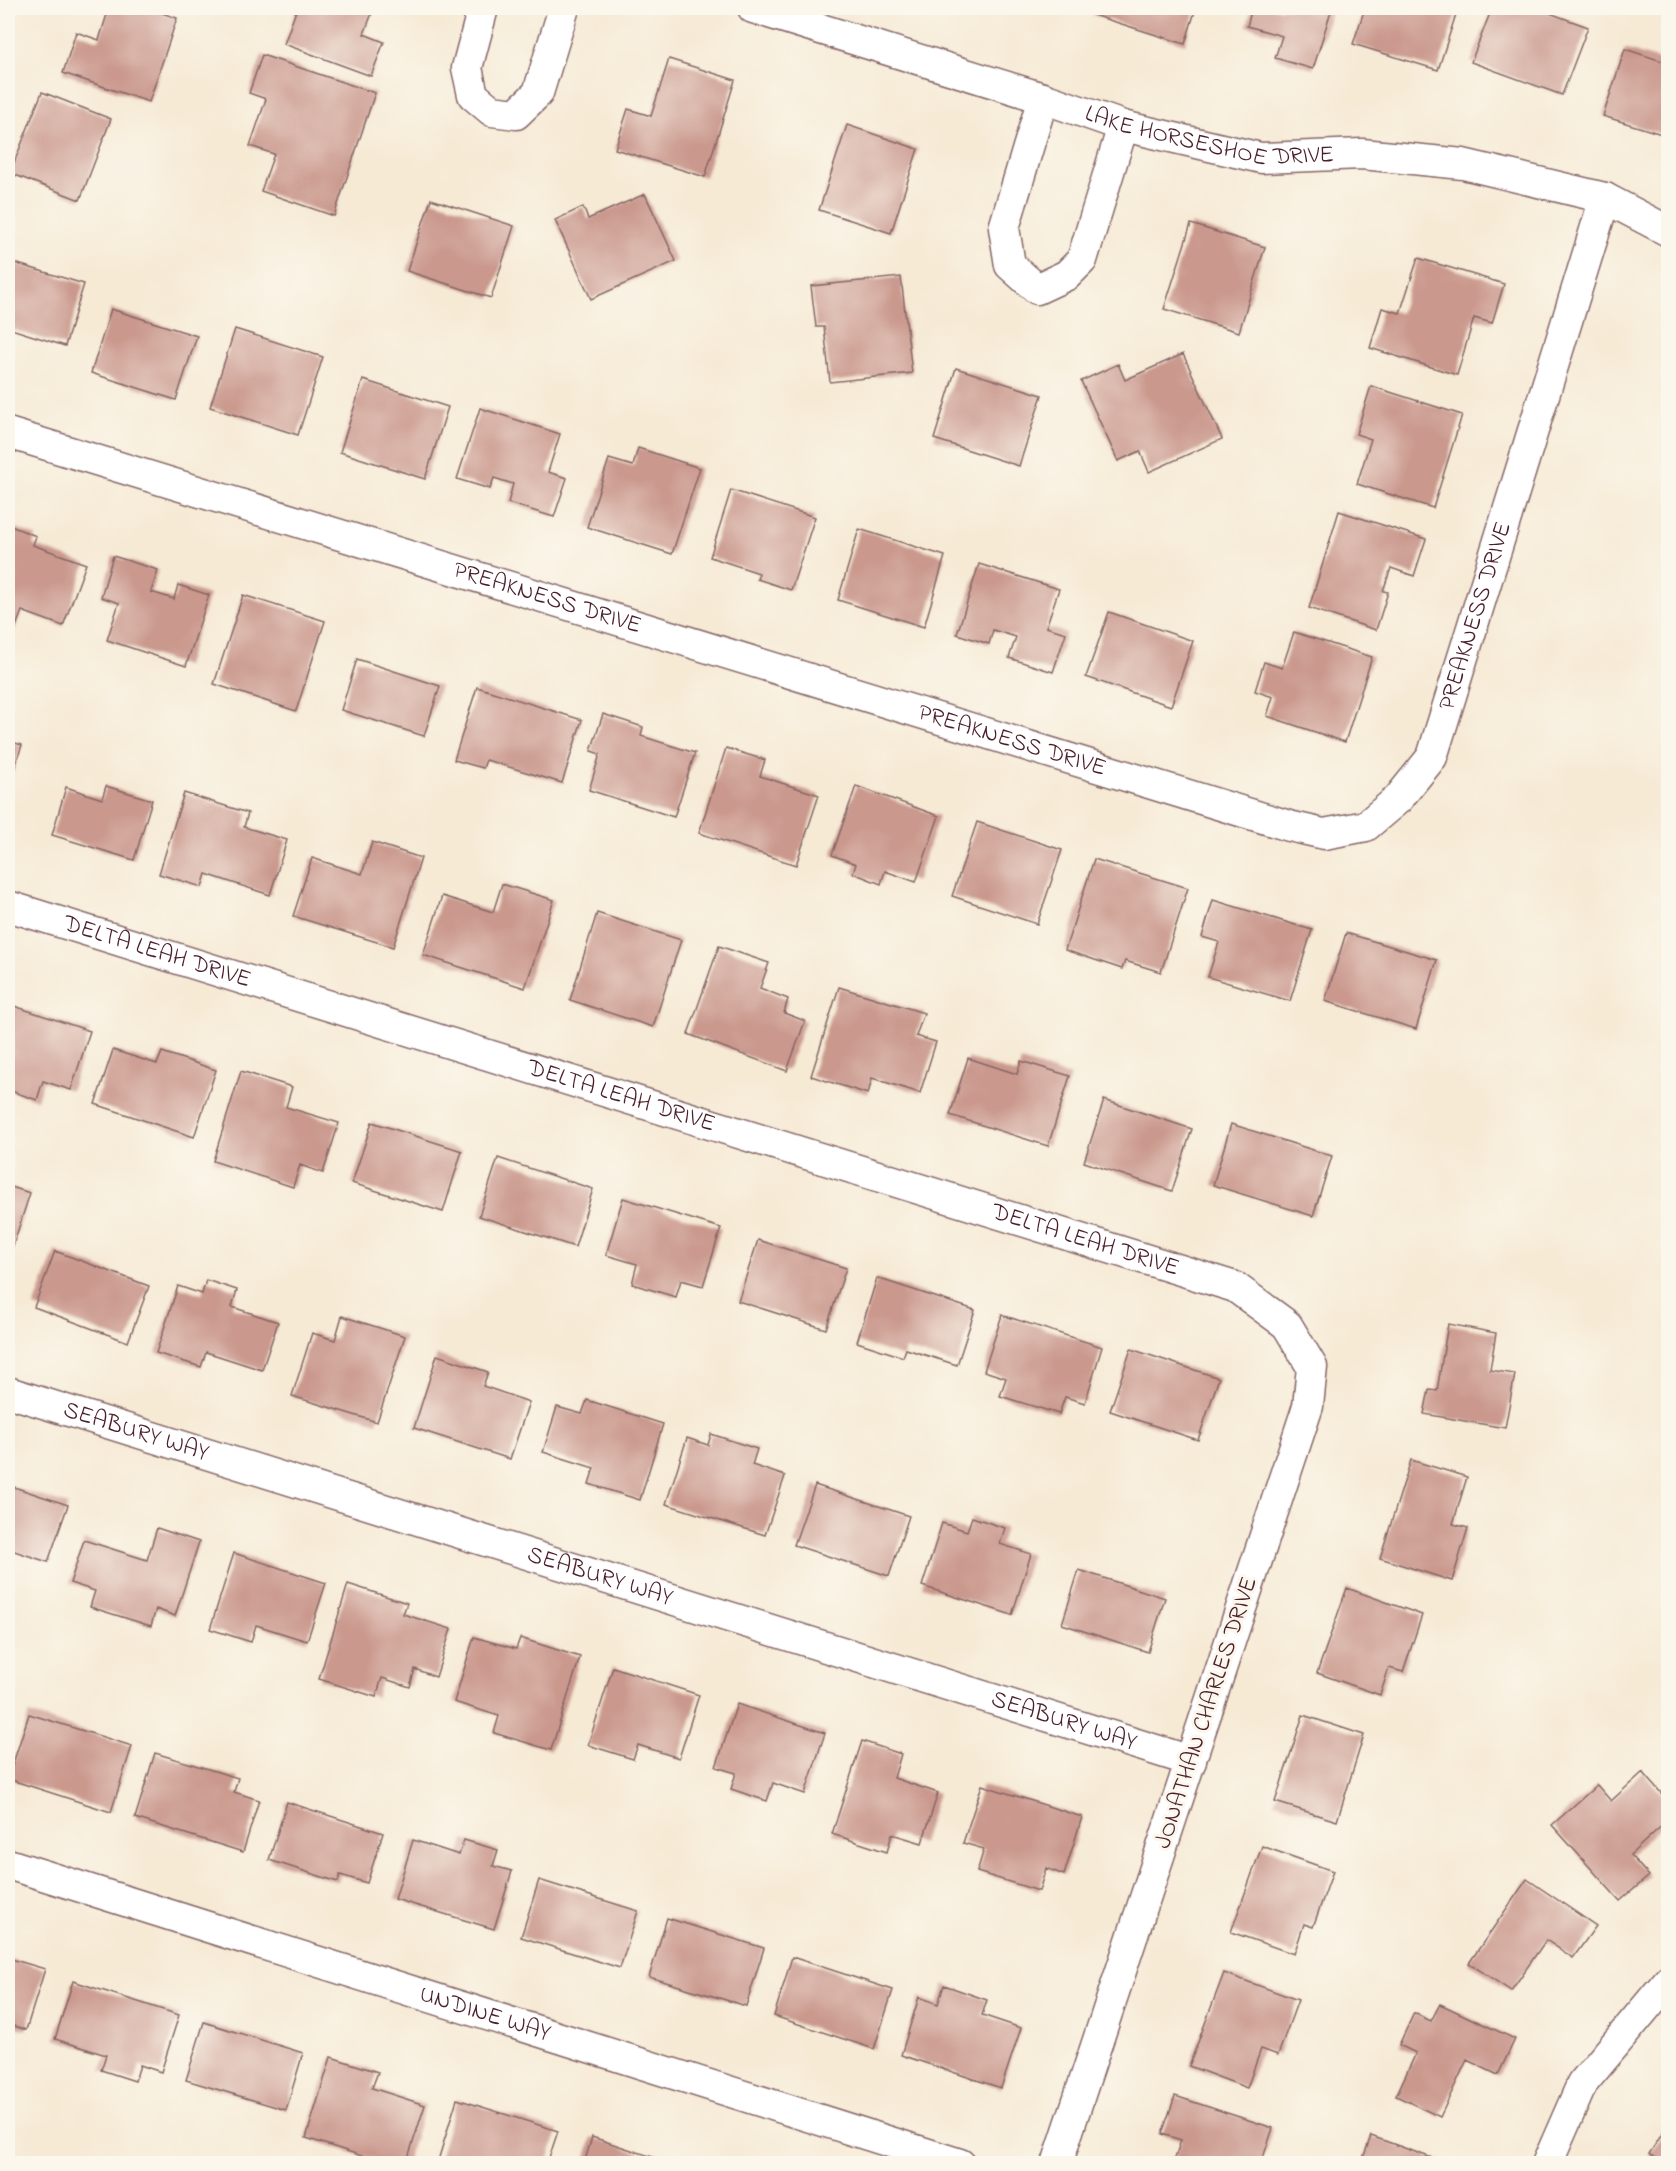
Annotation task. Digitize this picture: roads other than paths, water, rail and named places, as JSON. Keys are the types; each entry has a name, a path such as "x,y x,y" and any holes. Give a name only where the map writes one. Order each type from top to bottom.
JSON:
{"street":[{"path":"483,8 467,68 473,95 492,111 516,114 538,93 564,8"},
{"name":"LAKE HORSESHOE DRIVE","path":"753,8 1043,98 1123,126 1261,158 1362,154 1463,164 1605,198 1668,231"},
{"path":"1043,98 1004,228 1010,265 1037,289 1067,275 1082,260 1123,126"},
{"name":"PREAKNESS DRIVE","path":"8,433 1289,826 1324,834 1366,826 1398,799 1432,757 1605,198"},
{"name":"DELTA LEAH DRIVE","path":"8,906 1235,1287"},
{"name":"JONATHAN CHARLES DRIVE","path":"1057,2163 1308,1406 1312,1367 1287,1325 1235,1287"},
{"name":"SEABURY WAY","path":"8,1392 1191,1761"},
{"name":"UNDINE WAY","path":"8,1864 960,2163"},
{"path":"1546,2163 1582,2084 1668,1982"}]}
